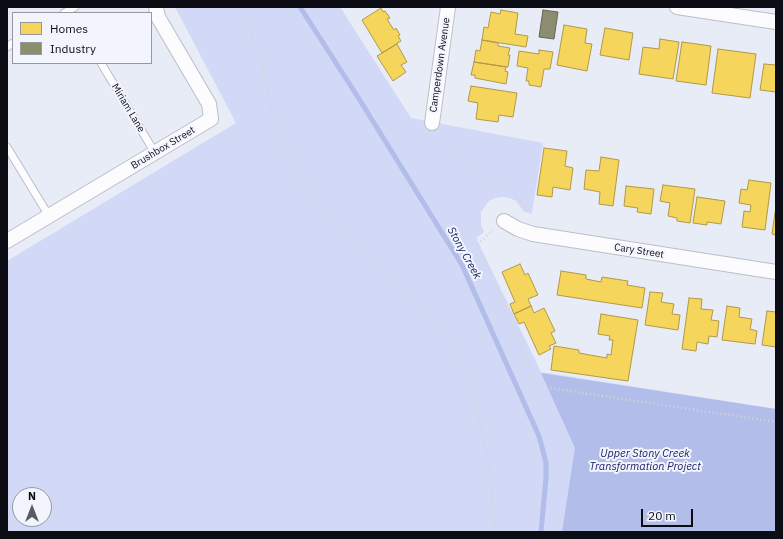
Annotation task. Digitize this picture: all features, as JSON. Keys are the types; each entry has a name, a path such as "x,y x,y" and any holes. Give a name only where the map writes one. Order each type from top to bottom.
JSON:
{"street":[{"name":"Brushbox Street","path":"7,241 211,118 208,104 158,17 156,7"},
{"name":"Camperdown Avenue","path":"432,123 448,7"},
{"path":"677,7 776,22"},
{"name":"Cary Street","path":"504,221 518,229 533,234 776,272"}],"lane":[{"name":"Miriam Lane","path":"102,64 155,153"},
{"path":"7,147 49,216"}],"path":[{"path":"245,7 245,18 260,54 268,86 272,114 282,141 302,178 320,207 337,228 432,322 446,340 459,365 478,415 490,468 495,532"},
{"path":"448,128 447,134 451,148 461,162 476,174 515,194 532,214"},
{"path":"504,221 478,244 538,386 776,422"}],"shaded area":[{"path":"175,7 340,7 411,118 543,143 532,213 524,212 516,201 510,198 495,198 489,201 481,212 481,225 484,232 476,238 541,372 776,409 776,532 7,532 7,261 236,123"}],"water":[{"name":"Upper Stony Creek Transformation Project","path":"541,373 776,409 776,532 562,532 575,448"}],"building: Homes":[{"path":"381,8 390,18 387,19 394,30 396,28 400,35 398,36 401,41 382,53 362,20"},
{"path":"501,10 518,13 515,34 528,36 526,47 482,40 484,27 488,28 491,12 500,14"},
{"path":"564,25 587,29 585,43 592,44 587,71 557,65"},
{"path":"605,28 633,33 629,60 600,55"},
{"path":"660,39 679,42 673,79 639,74 643,47 659,49"},
{"path":"482,40 498,43 498,46 510,48 508,55 510,55 508,67 474,62 476,50 480,51"},
{"path":"682,42 711,46 706,85 676,81"},
{"path":"397,44 407,62 401,65 406,72 393,81 377,56"},
{"path":"718,49 756,54 750,98 712,93"},
{"path":"539,50 553,52 550,69 544,69 541,87 529,85 529,81 526,81 528,68 517,66 519,51 539,54"},
{"path":"474,62 506,67 505,71 508,72 506,84 475,78 475,75 471,75"},
{"path":"764,64 776,65 776,92 760,90"},
{"path":"471,86 517,93 513,117 499,115 498,122 476,119 478,103 468,101"},
{"path":"544,148 567,151 565,166 573,168 570,190 553,187 552,197 537,195"},
{"path":"601,157 619,160 613,206 599,204 600,192 584,189 586,170 599,171"},
{"path":"749,180 771,183 765,230 742,227 744,211 750,212 751,205 739,203 741,189 747,190"},
{"path":"663,185 695,189 690,223 677,221 677,218 668,216 670,203 660,201"},
{"path":"626,186 654,189 651,214 637,212 638,208 624,206"},
{"path":"697,197 725,201 721,224 707,222 707,225 693,223"},
{"path":"776,206 776,235 772,234"},
{"path":"520,264 525,275 528,273 538,295 528,299 531,306 514,314 510,304 515,302 502,272"},
{"path":"561,271 586,275 586,279 601,282 602,277 628,281 627,285 645,288 642,308 557,295"},
{"path":"650,292 663,293 661,302 674,304 672,314 680,315 678,330 645,325"},
{"path":"689,298 702,299 701,309 713,310 711,320 719,321 717,337 709,336 708,344 697,342 696,351 682,349"},
{"path":"531,306 534,313 544,308 555,331 551,333 556,343 549,346 551,349 539,355 524,322 519,324 514,314"},
{"path":"727,306 740,308 739,317 752,319 750,329 757,331 755,344 722,340"},
{"path":"767,311 776,312 776,347 762,345"},
{"path":"601,314 638,320 628,381 551,370 554,346 579,350 579,353 607,358 607,354 611,355 613,340 609,340 610,336 598,334"}],"building: Industry":[{"path":"543,10 558,12 554,39 539,37"}],"waterway":[{"name":"Stony Creek","path":"300,7 462,265 539,436 546,463 541,532"}]}
